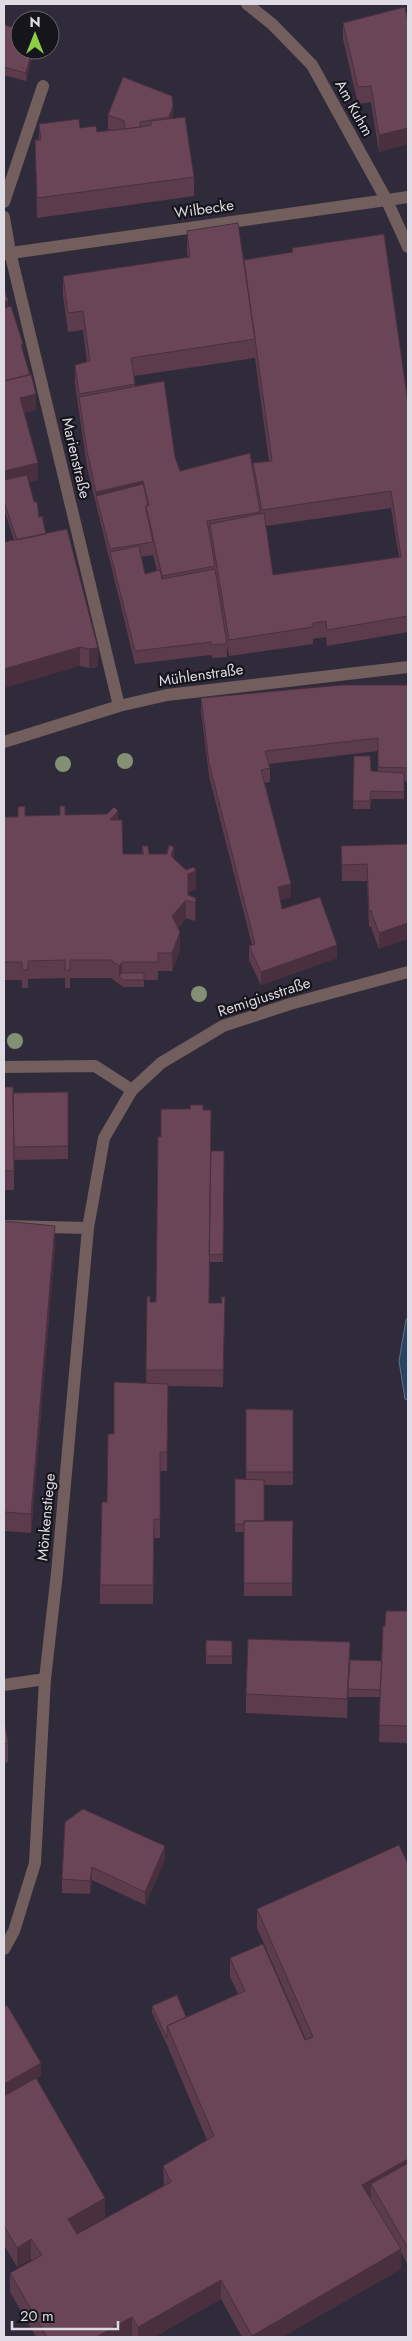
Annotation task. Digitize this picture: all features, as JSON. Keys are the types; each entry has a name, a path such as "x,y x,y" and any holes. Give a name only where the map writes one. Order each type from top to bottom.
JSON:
{"street":[{"name":"Am Kuhm","path":"247,4 272,24 312,65 387,201 408,247"},
{"path":"4,202 43,86"},
{"name":"Wilbecke","path":"7,253 408,197"},
{"name":"Marienstraße","path":"4,217 7,253 119,706"},
{"name":"Mühlenstraße","path":"4,742 119,706 166,695 408,667"},
{"name":"Remigiusstraße","path":"132,1090 161,1063 224,1026 290,1004 408,972"},
{"path":"4,1067 95,1066 132,1090"},
{"name":"Mönkenstiege","path":"4,1949 14,1931 35,1863 45,1679 57,1573 88,1228 104,1138 132,1090"},
{"path":"4,1226 88,1228"},
{"path":"4,1685 45,1679"}],"water":[{"path":"408,1317 408,1400 405,1399 399,1361"}],"building":[{"path":"405,7 408,23 408,128 379,135 371,86 358,87 343,23"},
{"path":"4,25 10,26 10,60 29,60 26,73 4,67"},
{"path":"123,77 172,96 173,106 169,117 140,122 140,127 125,129 124,121 108,115"},
{"path":"185,117 194,177 37,198 35,140 41,140 39,124 79,119 80,128 96,126 97,132 141,127 151,125 151,121"},
{"path":"238,223 255,339 131,358 135,384 79,394 75,365 90,361 83,311 68,313 63,276 190,257 187,231"},
{"path":"384,234 408,403 408,616 327,630 326,621 313,623 313,627 229,640 210,524 264,513 273,575 401,557 391,491 262,510 253,463 272,461 244,260 293,252 292,248"},
{"path":"4,288 8,301 4,302"},
{"path":"11,306 30,375 4,381 4,308"},
{"path":"31,374 36,394 20,398 38,463 4,471 4,381"},
{"path":"164,381 175,457 180,471 250,453 260,512 207,521 215,566 162,576 146,506 149,505 143,481 96,492 87,451 79,397"},
{"path":"27,475 34,502 37,502 39,517 42,516 46,534 17,540 4,502 4,480"},
{"path":"143,484 153,542 110,549 96,496"},
{"path":"67,529 98,648 80,647 4,669 4,542"},
{"path":"139,546 145,574 160,570 162,579 215,569 227,644 212,645 211,642 135,651 110,552"},
{"path":"342,685 408,685 408,768 378,767 378,738 265,751 270,768 261,770 291,884 278,887 282,909 320,897 337,945 261,972 249,946 255,944 209,763 201,698"},
{"path":"354,756 370,756 371,771 404,773 404,792 371,791 370,801 353,801"},
{"path":"25,806 25,816 60,815 60,806 65,806 65,815 107,814 114,807 118,811 110,820 122,820 123,854 144,854 142,846 148,846 149,854 167,854 169,845 174,847 171,856 186,870 194,867 196,871 188,874 188,895 196,898 195,903 186,900 172,916 180,932 172,953 158,953 158,962 122,962 119,966 111,960 70,960 70,970 65,970 65,960 28,961 28,970 22,970 22,962 4,962 4,817 18,817 18,807"},
{"path":"408,844 408,923 379,933 371,911 369,911 367,864 342,865 341,846"},
{"path":"122,973 144,973 144,980 123,980 119,976"},
{"path":"4,1087 13,1087 14,1171 4,1171"},
{"path":"68,1092 68,1146 14,1147 13,1093"},
{"path":"190,1105 203,1105 203,1110 211,1110 209,1303 222,1303 221,1297 225,1297 223,1370 146,1370 147,1297 150,1296 150,1302 156,1302 158,1136 161,1137 161,1109 191,1109"},
{"path":"211,1151 224,1151 223,1254 209,1255"},
{"path":"4,1221 55,1226 31,1514 4,1512"},
{"path":"114,1382 168,1384 167,1452 160,1452 160,1519 154,1519 153,1585 100,1585 102,1502 107,1502 108,1434 114,1434"},
{"path":"246,1409 293,1410 293,1472 246,1472"},
{"path":"235,1479 264,1480 264,1521 244,1521 244,1524 235,1524"},
{"path":"244,1521 293,1521 292,1583 244,1583"},
{"path":"407,1602 408,1726 379,1725 383,1626 385,1626 386,1611 407,1611"},
{"path":"248,1639 350,1642 347,1699 246,1694"},
{"path":"206,1640 232,1641 232,1656 206,1656"},
{"path":"350,1660 382,1661 380,1690 348,1689"},
{"path":"4,1718 8,1743 4,1744"},
{"path":"83,1809 165,1846 145,1892 92,1867 90,1881 62,1879 65,1822"},
{"path":"399,1845 408,1864 408,2159 362,2185 401,2249 252,2336 221,2280 138,2327 132,2317 96,2337 47,2337 10,2273 42,2255 31,2239 17,2248 4,2226 4,2096 36,2078 105,2198 68,2219 77,2234 171,2182 163,2166 214,2136 167,2026 245,1991 230,1958 263,1944 305,2040 313,2037 257,1909"},
{"path":"177,1995 186,2017 167,2026 167,2038 152,2006"},
{"path":"7,2005 41,2063 4,2084 4,2007"},
{"path":"408,2163 408,2248 371,2184"}]}
